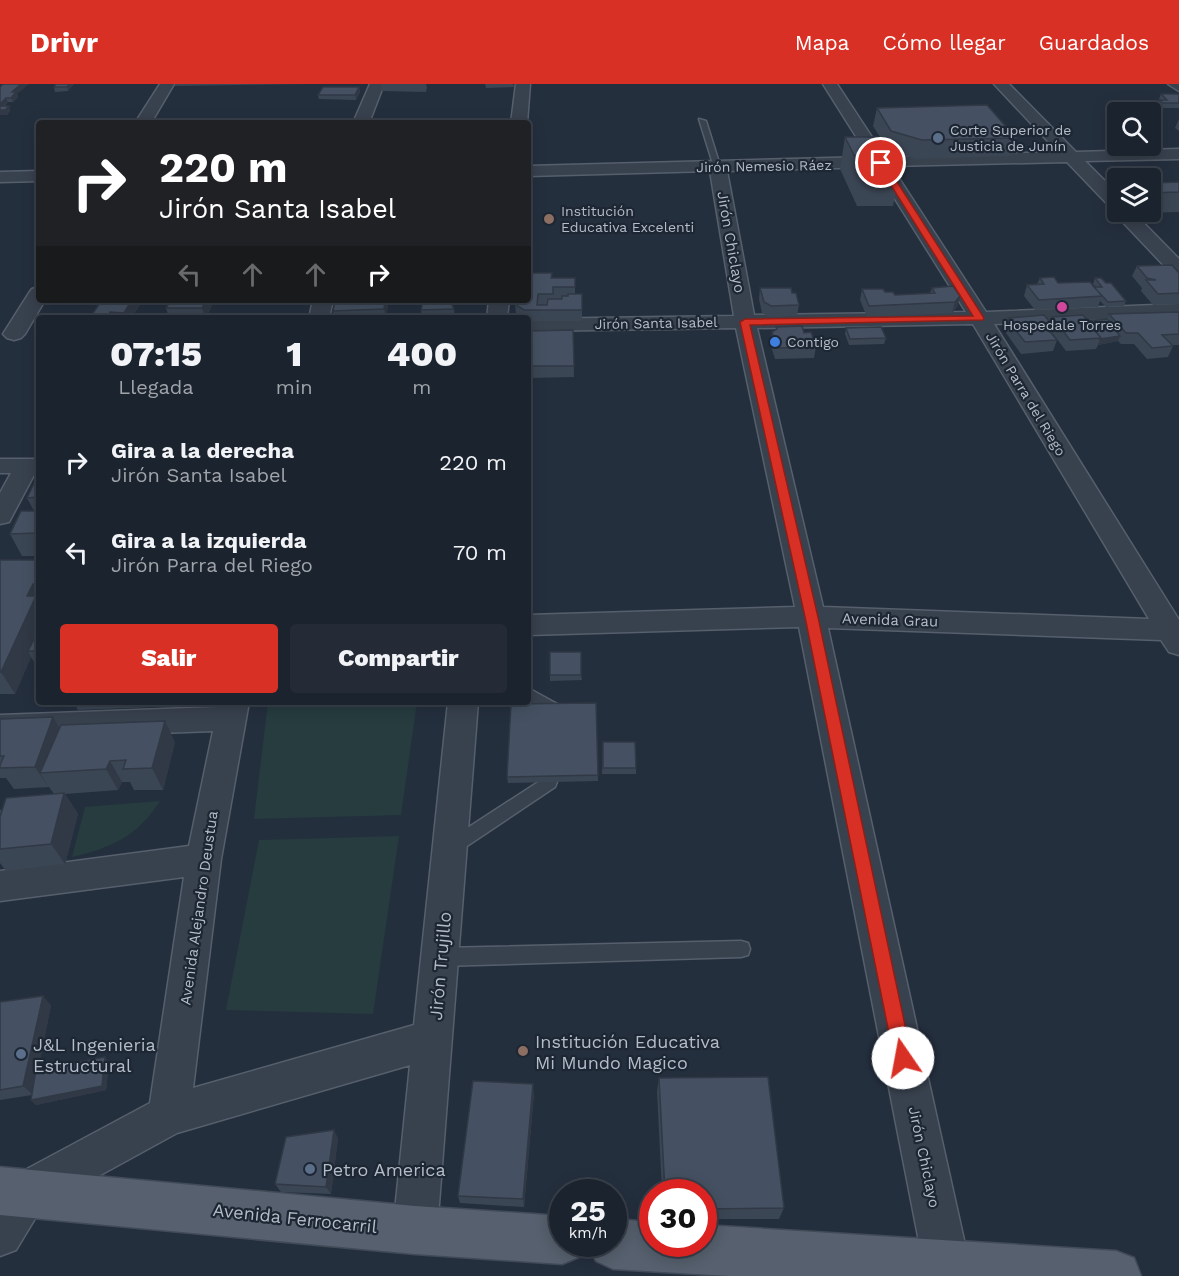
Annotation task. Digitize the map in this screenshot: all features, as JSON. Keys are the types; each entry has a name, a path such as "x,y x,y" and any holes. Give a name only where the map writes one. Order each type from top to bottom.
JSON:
{"main road":[{"name":"Avenida Ferrocarril","path":"13,1191 415,1230 549,1239"},
{"path":"627,1245 1116,1276"}],"street":[{"path":"145,120 167,84"},
{"path":"362,120 377,84"},
{"path":"519,120 523,84"},
{"name":"Jirón Parra del Riego","path":"830,84 980,318 1176,635"},
{"path":"1001,84 1107,195"},
{"path":"1175,84 1179,87"},
{"name":"Jirón Nemesio Ráez","path":"531,171 1179,154"},
{"name":"Jirón Chiclayo","path":"718,167 745,322 811,617 947,1267"},
{"path":"0,177 36,176"},
{"path":"1133,222 1179,270"},
{"path":"7,334 36,297"},
{"name":"Jirón Santa Isabel","path":"531,325 980,318 1179,310"},
{"path":"7,334 36,333"},
{"path":"0,466 33,466"},
{"path":"0,516 33,466"},
{"name":"Avenida Grau","path":"531,625 811,617 1176,635"},
{"name":"Jirón Trujillo","path":"415,1230 463,705"},
{"path":"0,727 231,710"},
{"name":"Avenida Alejandro Deustua","path":"169,1115 204,858 231,710"},
{"path":"0,886 204,858"},
{"path":"0,1234 13,1191 169,1115 434,1039"}],"lane":[{"path":"702,121 718,167"},
{"path":"531,696 554,709"},
{"path":"451,848 549,782"},
{"path":"441,957 741,949"}],"green space":[{"path":"268,705 417,705 401,815 254,819"},
{"path":"160,801 152,813 133,832 122,839 111,845 72,857 85,807"},
{"path":"399,836 373,1014 226,1010 259,840"}],"building":[{"path":"3,84 21,84 12,92 16,92 11,98 6,98 0,104 0,87"},
{"path":"56,84 69,84 67,87 54,87"},
{"path":"323,87 359,87 355,95 318,95"},
{"path":"1161,94 1179,94 1179,103 1163,103 1159,100 1167,100"},
{"path":"987,105 1016,138 922,140 891,131 877,108"},
{"path":"0,106 9,106 5,110 0,110"},
{"path":"845,137 879,137 900,172 863,173"},
{"path":"1179,182 1179,192 1161,193 1161,183"},
{"path":"1172,265 1179,273 1179,293 1158,294 1146,280 1156,280 1147,278 1137,266"},
{"path":"531,273 552,273 551,278 575,278 575,287 553,287 553,294 538,294 537,305 547,305 548,299 562,299 562,296 568,296 568,294 582,294 582,310 524,310 515,304 531,303"},
{"path":"1054,277 1058,283 1090,282 1102,296 1039,300 1027,285 1044,284 1040,278"},
{"path":"1095,278 1111,283 1126,301 1108,302 1094,287 1102,287"},
{"path":"953,286 960,296 955,302 869,306 862,289 883,289 895,295 935,293 932,288"},
{"path":"760,288 791,288 792,293 796,293 799,305 771,306 764,302"},
{"path":"100,303 130,303 124,313 110,312 108,315 92,315"},
{"path":"169,303 204,303 202,308 166,308"},
{"path":"334,303 385,303 384,309 333,311"},
{"path":"422,303 451,303 454,309 421,310"},
{"path":"1179,312 1179,334 1162,335 1173,346 1152,348 1138,333 1126,333 1109,314"},
{"path":"1044,315 1053,326 1046,327 1057,340 1025,342 1009,322 1012,322 1009,318"},
{"path":"1083,315 1101,338 1070,340 1052,317"},
{"path":"1107,319 1120,336 1100,339 1087,321"},
{"path":"802,326 804,333 811,332 816,347 777,348 772,332 777,329 776,327"},
{"path":"881,327 886,338 850,339 846,328"},
{"path":"573,330 574,366 531,366 531,331"},
{"path":"36,479 36,497 27,498"},
{"path":"21,511 36,511 36,533 10,534"},
{"path":"0,560 36,560 36,584 33,584 27,596 36,596 0,672"},
{"path":"36,636 36,651 28,651"},
{"path":"550,652 581,652 581,675 550,675"},
{"path":"596,703 598,775 507,777 511,705"},
{"path":"53,717 35,767 0,768 4,756 0,756 0,719"},
{"path":"165,721 152,768 123,769 126,760 110,761 106,769 40,773 61,725"},
{"path":"603,742 635,742 636,768 603,768"},
{"path":"64,793 51,844 0,849 0,817 6,798"},
{"name":"J&L Ingenieria Estructural","path":"43,996 23,1086 0,1090 0,1002"},
{"path":"105,1057 102,1086 31,1100 36,1070"},
{"path":"768,1077 784,1208 717,1209 717,1179 664,1179 659,1078"},
{"path":"473,1081 533,1084 523,1199 458,1196"},
{"name":"Petro America","path":"334,1130 326,1187 275,1184 286,1137"}],"place":[{"name":"Corte Superior de Justicia de Junín","path":"938,138"},
{"name":"Institución Educativa Excelenti","path":"549,219"},
{"name":"Hospedale Torres","path":"1062,307"},
{"name":"Contigo","path":"775,342"},
{"name":"Institución Educativa Mi Mundo Magico","path":"523,1051"},
{"name":"J&L Ingenieria Estructural","path":"21,1054"},
{"name":"Petro America","path":"310,1169"}],"route":[{"path":"881,163 980,318 745,322 811,617 903,1058"}]}
